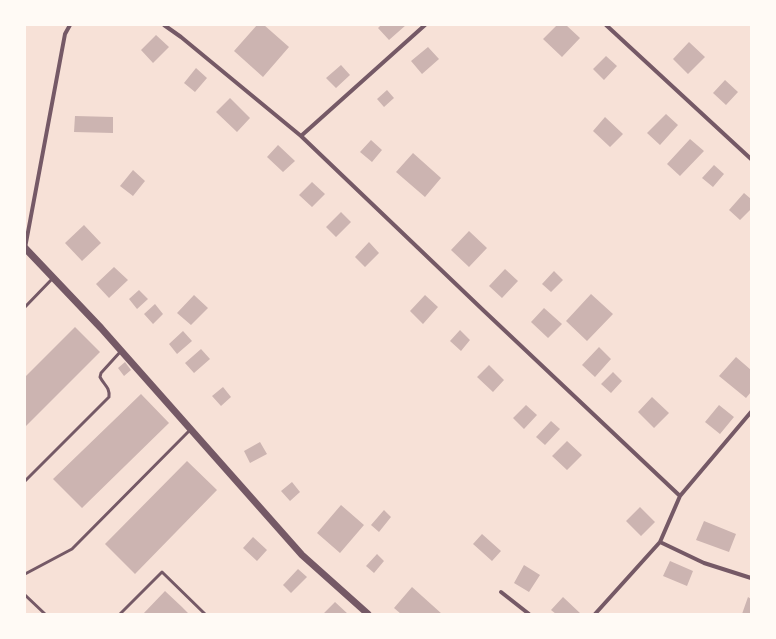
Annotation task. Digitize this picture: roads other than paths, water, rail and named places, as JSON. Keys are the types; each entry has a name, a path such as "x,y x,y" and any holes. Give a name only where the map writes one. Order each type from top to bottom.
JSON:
{"street":[{"path":"70,25 65,34 25,248 121,351 302,555 366,613"},
{"path":"164,25 181,37 300,136 680,496"},
{"path":"300,136 425,25"},
{"path":"606,25 751,159"},
{"path":"595,614 660,542 680,496 751,412"},
{"path":"660,542 704,563 751,578"},
{"path":"501,592 529,614"}],"lane":[{"path":"25,307 53,278"},
{"path":"25,481 109,398 110,392 100,377 101,373 121,351"},
{"path":"25,574 72,549 191,429"},
{"path":"120,614 162,572 205,614"},
{"path":"25,595 44,614"}]}
